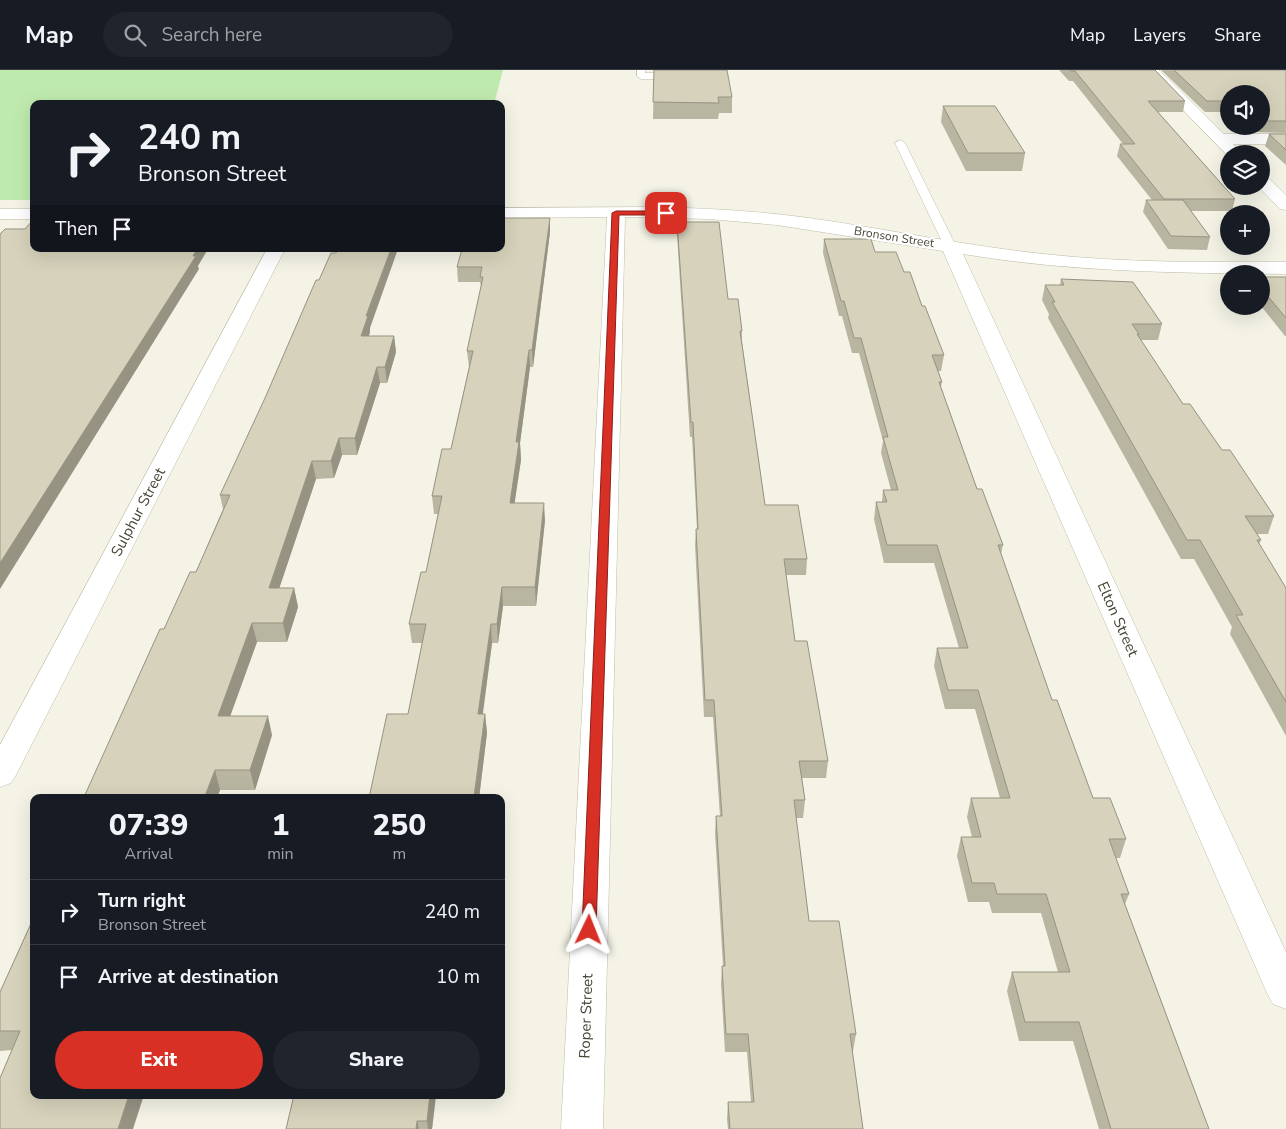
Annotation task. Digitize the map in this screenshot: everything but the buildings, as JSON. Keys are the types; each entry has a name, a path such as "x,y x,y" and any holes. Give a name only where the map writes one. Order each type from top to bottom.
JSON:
{"street":[{"path":"1151,70 1225,145"},
{"path":"1219,139 1286,139"},
{"path":"1270,189 1286,205"},
{"name":"Bronson Street","path":"505,213 739,216 810,223 1042,260 1113,267 1286,268"},
{"name":"Roper Street","path":"582,1129 616,213"},
{"path":"0,214 30,214"},
{"name":"Elton Street","path":"950,246 1286,993"},
{"name":"Sulphur Street","path":"0,775 274,252"}],"lane":[{"path":"641,70 641,76 713,76 712,70"},
{"path":"900,143 950,246"}],"green space":[{"path":"0,70 503,70 495,100 30,100 30,200 0,200"}],"route":[{"path":"589,930 616,213 666,213"}]}
